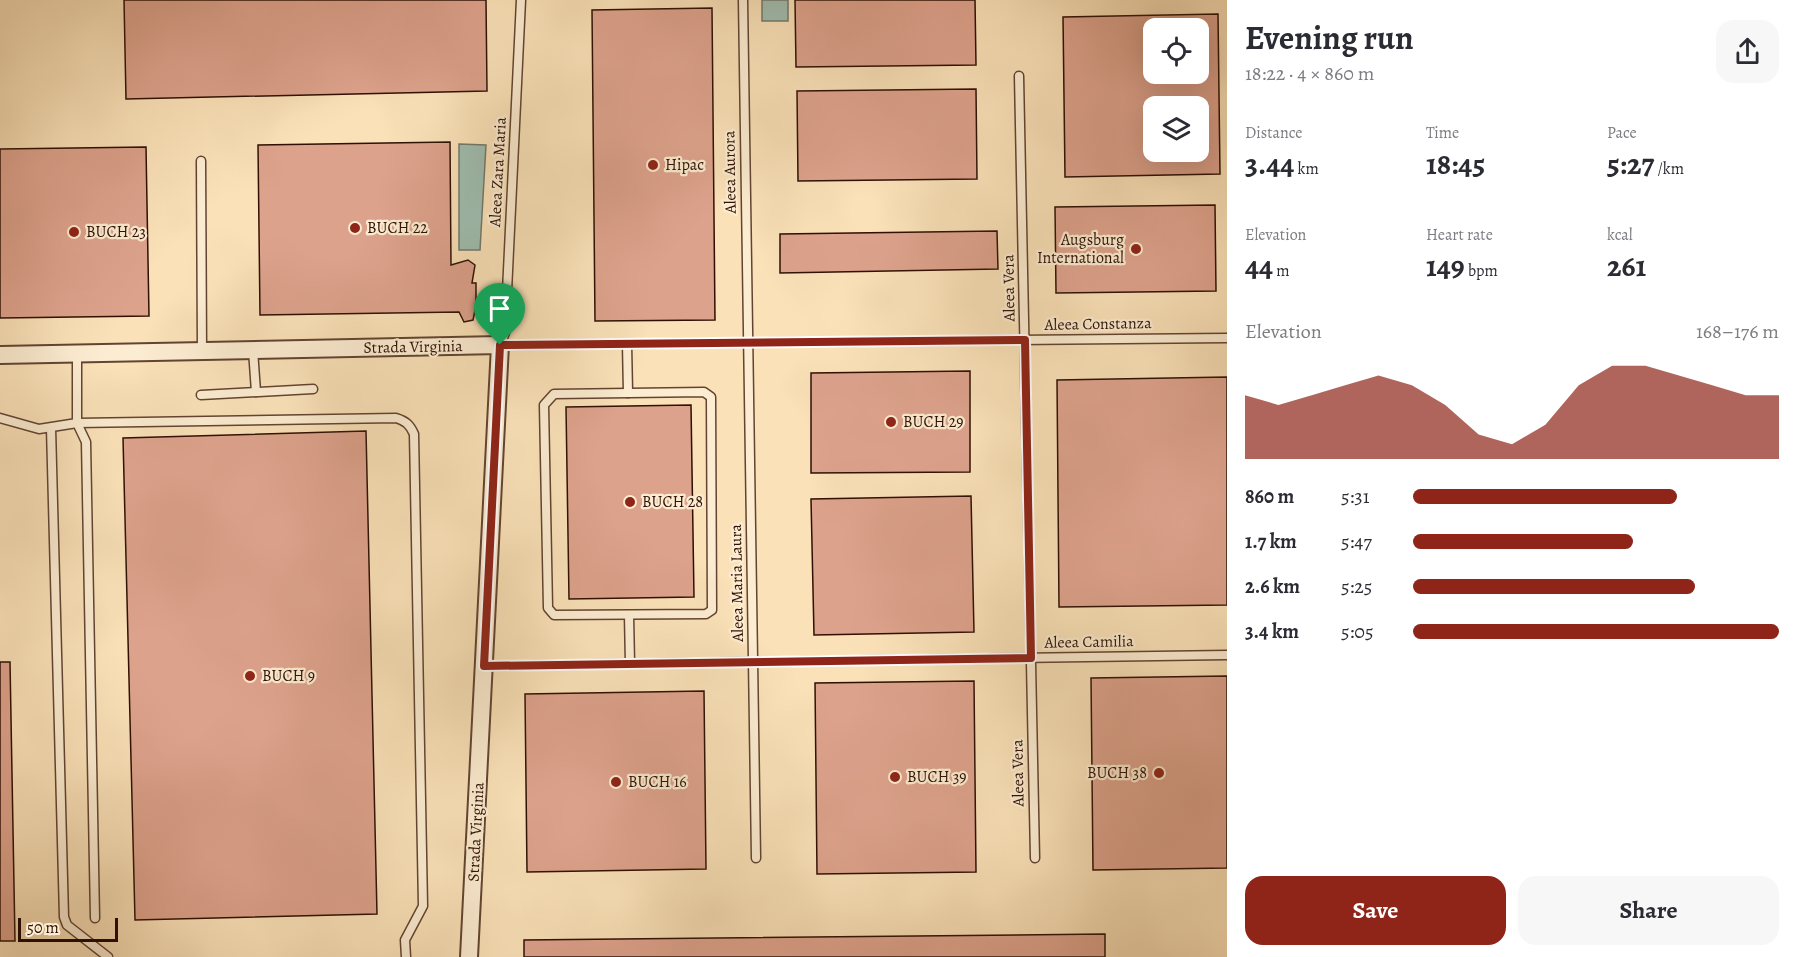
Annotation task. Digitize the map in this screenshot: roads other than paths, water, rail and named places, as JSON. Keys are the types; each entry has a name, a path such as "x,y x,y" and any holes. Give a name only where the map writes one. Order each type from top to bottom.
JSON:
{"street":[{"name":"Strada Virginia","path":"0,355 500,345 470,957"}],"lane":[{"name":"Aleea Zara Maria","path":"500,345 505,333 521,0"},
{"name":"Aleea Aurora","path":"743,0 748,343"},
{"name":"Aleea Vera","path":"1020,76 1035,858"},
{"path":"201,161 202,351"},
{"name":"Aleea Constanza","path":"500,345 1227,338"},
{"name":"Aleea Maria Laura","path":"748,343 756,858"},
{"path":"627,344 628,393"},
{"path":"253,350 256,392"},
{"path":"77,353 76,423 86,442 95,918"},
{"path":"201,395 313,389"},
{"path":"704,392 710,395 713,607 706,614 629,615 559,617 548,608 544,405 554,394 704,392"},
{"path":"0,418 13,420 30,428 51,428 76,423 396,418 405,421 411,427 414,434 423,906 405,940 406,957"},
{"path":"51,428 64,917 67,925 108,957"},
{"path":"629,615 630,664"},
{"name":"Aleea Camilia","path":"484,666 1227,655"}],"place":[{"name":"Hipac","path":"653,165"},
{"name":"BUCH 22","path":"355,228"},
{"name":"BUCH 23","path":"74,232"},
{"name":"Augsburg International","path":"1136,249"},
{"name":"BUCH 29","path":"891,422"},
{"name":"BUCH 28","path":"630,502"},
{"name":"BUCH 9","path":"250,676"},
{"name":"BUCH 38","path":"1159,773"},
{"name":"BUCH 39","path":"895,777"},
{"name":"BUCH 16","path":"616,782"}]}
